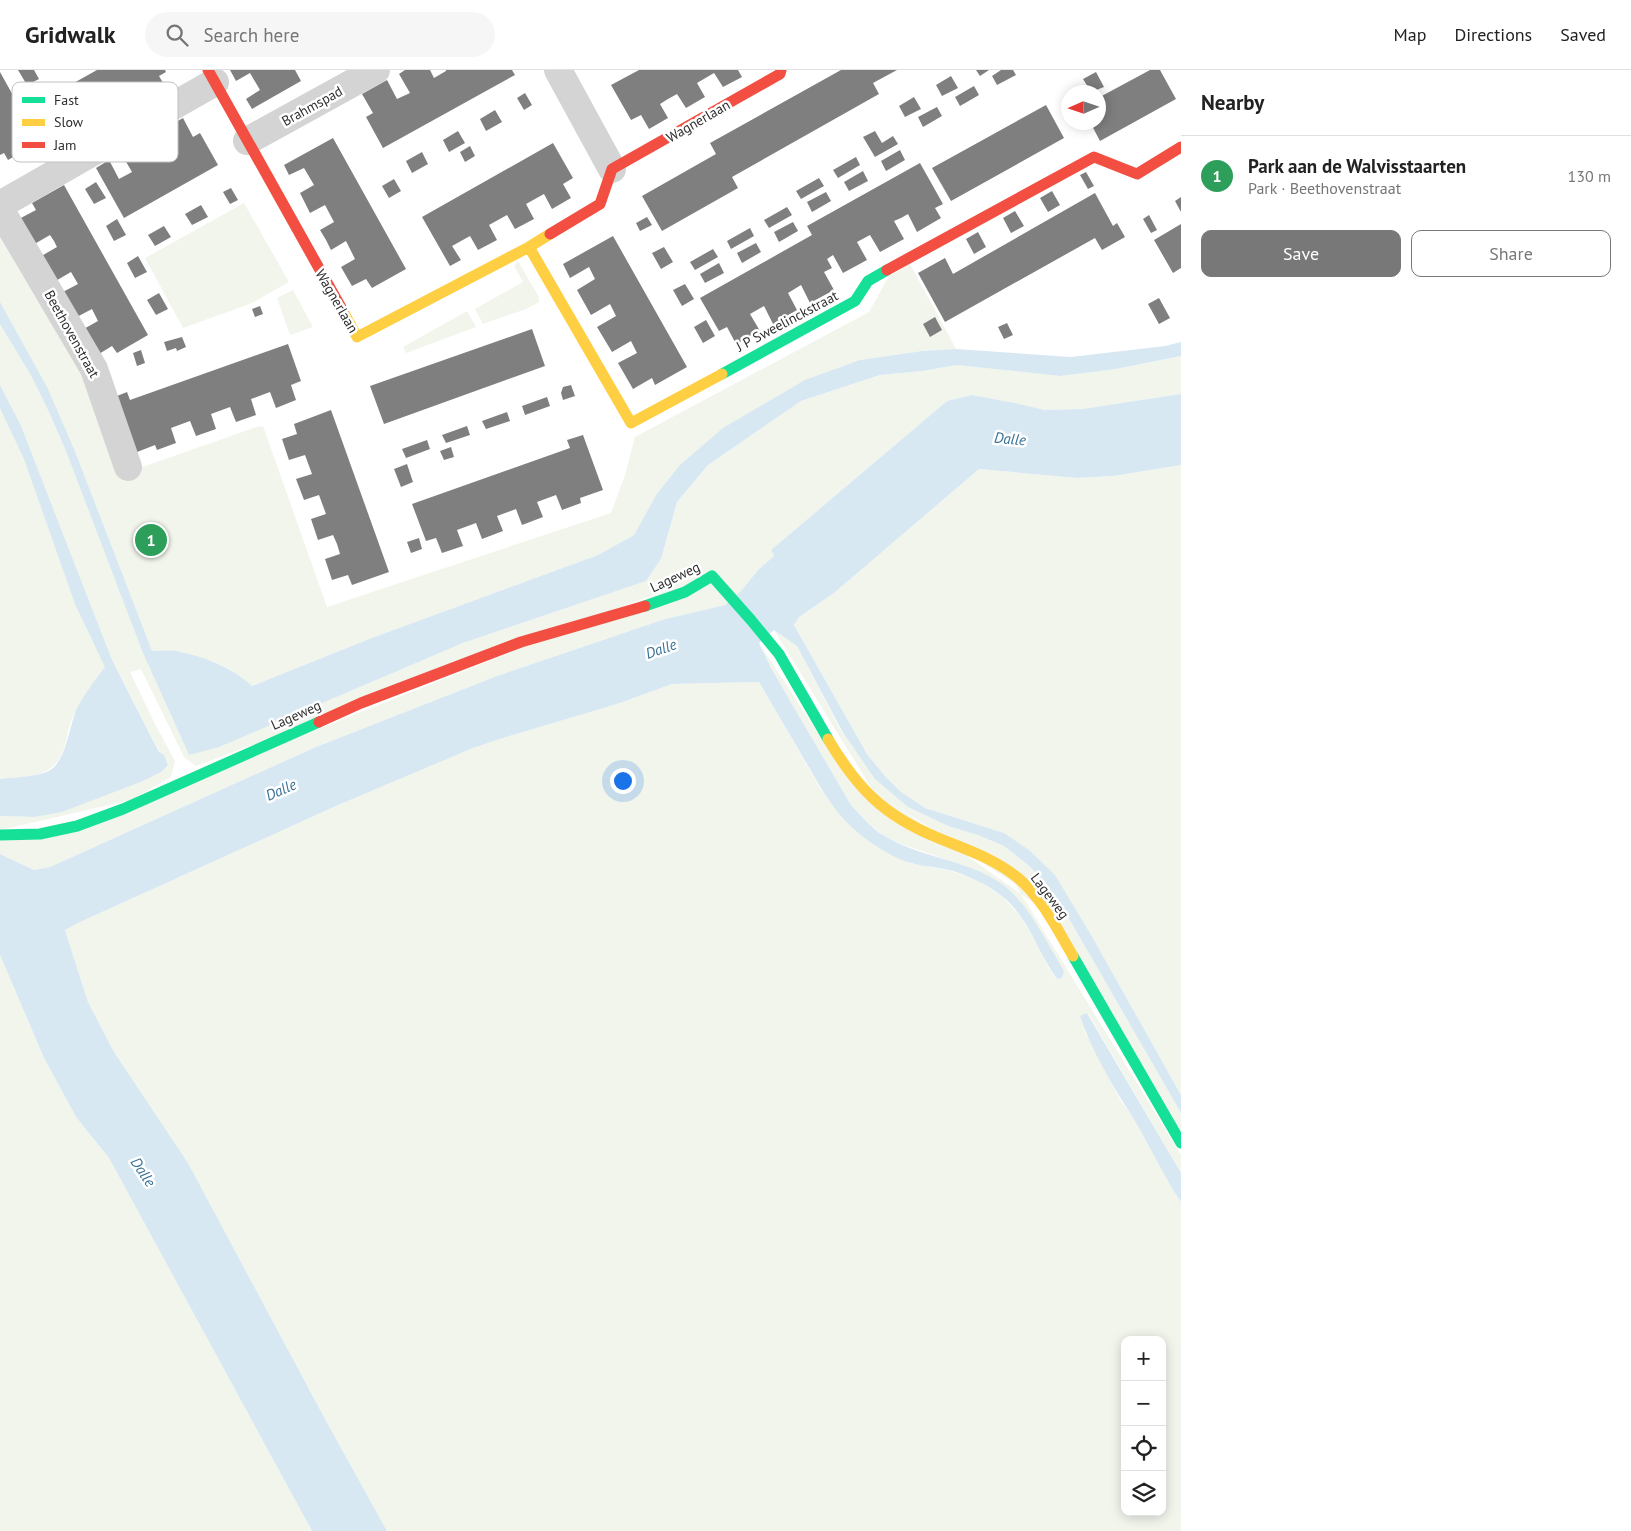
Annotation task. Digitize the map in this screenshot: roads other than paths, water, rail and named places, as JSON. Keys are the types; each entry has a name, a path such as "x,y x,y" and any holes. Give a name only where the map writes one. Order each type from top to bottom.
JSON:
{"street":[{"name":"Brahmspad","path":"247,141 376,70"},
{"path":"558,70 612,169"},
{"name":"Wagnerlaan","path":"212,76 357,337 529,247 600,204 612,169 780,74 780,70"},
{"name":"Beethovenstraat","path":"178,97 212,76"},
{"name":"J P Sweelinckstraat","path":"529,247 631,423 855,301 868,281 1094,157 1137,174 1181,147"},
{"name":"Beethovenstraat","path":"73,162 0,207 94,369 128,467"},
{"name":"Lageweg","path":"0,835 40,834 77,826 123,809 360,703 521,642 653,604 685,592 712,576 769,640 787,666 844,765 868,794 893,815 921,830 994,861 1017,877 1032,892 1053,922 1181,1143"}],"water":[{"path":"0,302 47,387 74,449 152,651 176,651 207,659 235,673 252,686 369,639 598,555 634,535 656,495 680,465 723,428 805,380 860,360 922,351 956,349 1071,357 1165,346 1181,342 1181,356 1116,369 1060,376 957,365 923,371 880,375 801,401 708,465 677,502 661,559 646,581 463,643 219,747 189,755 143,653 50,414 32,377 0,324"},
{"path":"0,385 21,426 112,660 159,752 164,755 168,765 161,772 143,781 62,812 34,817 0,816 0,779 35,775 53,768 62,756 77,708 105,667 75,604 24,459 0,408"},
{"name":"Dalle","path":"1181,394 1181,465 1114,476 1077,478 979,469 834,593 799,617 794,625 867,754 900,791 925,808 1004,833 1029,850 1055,875 1094,940 1181,1095 1181,1113 1060,903 1044,881 1028,865 1004,846 978,835 948,826 908,807 875,779 842,731 797,646 774,630 759,643 771,668 851,805 864,819 888,838 902,845 960,864 989,876 1012,892 1037,924 1064,971 1062,978 1057,979 1027,925 1012,905 1003,897 979,882 953,871 916,864 897,858 882,850 847,823 819,785 759,682 672,684 617,704 473,748 336,806 65,930 88,1002 114,1052 188,1163 387,1531 312,1531 109,1158 76,1117 44,1058 0,955 0,854 34,870 50,867 316,747 497,676 665,619 725,605 774,556 771,550 947,401 972,395 1045,410 1082,409"},
{"path":"1087,1013 1181,1173 1181,1202 1097,1056 1080,1016"}],"place":[{"name":"Park aan de Walvisstaarten","path":"151,540"}]}
